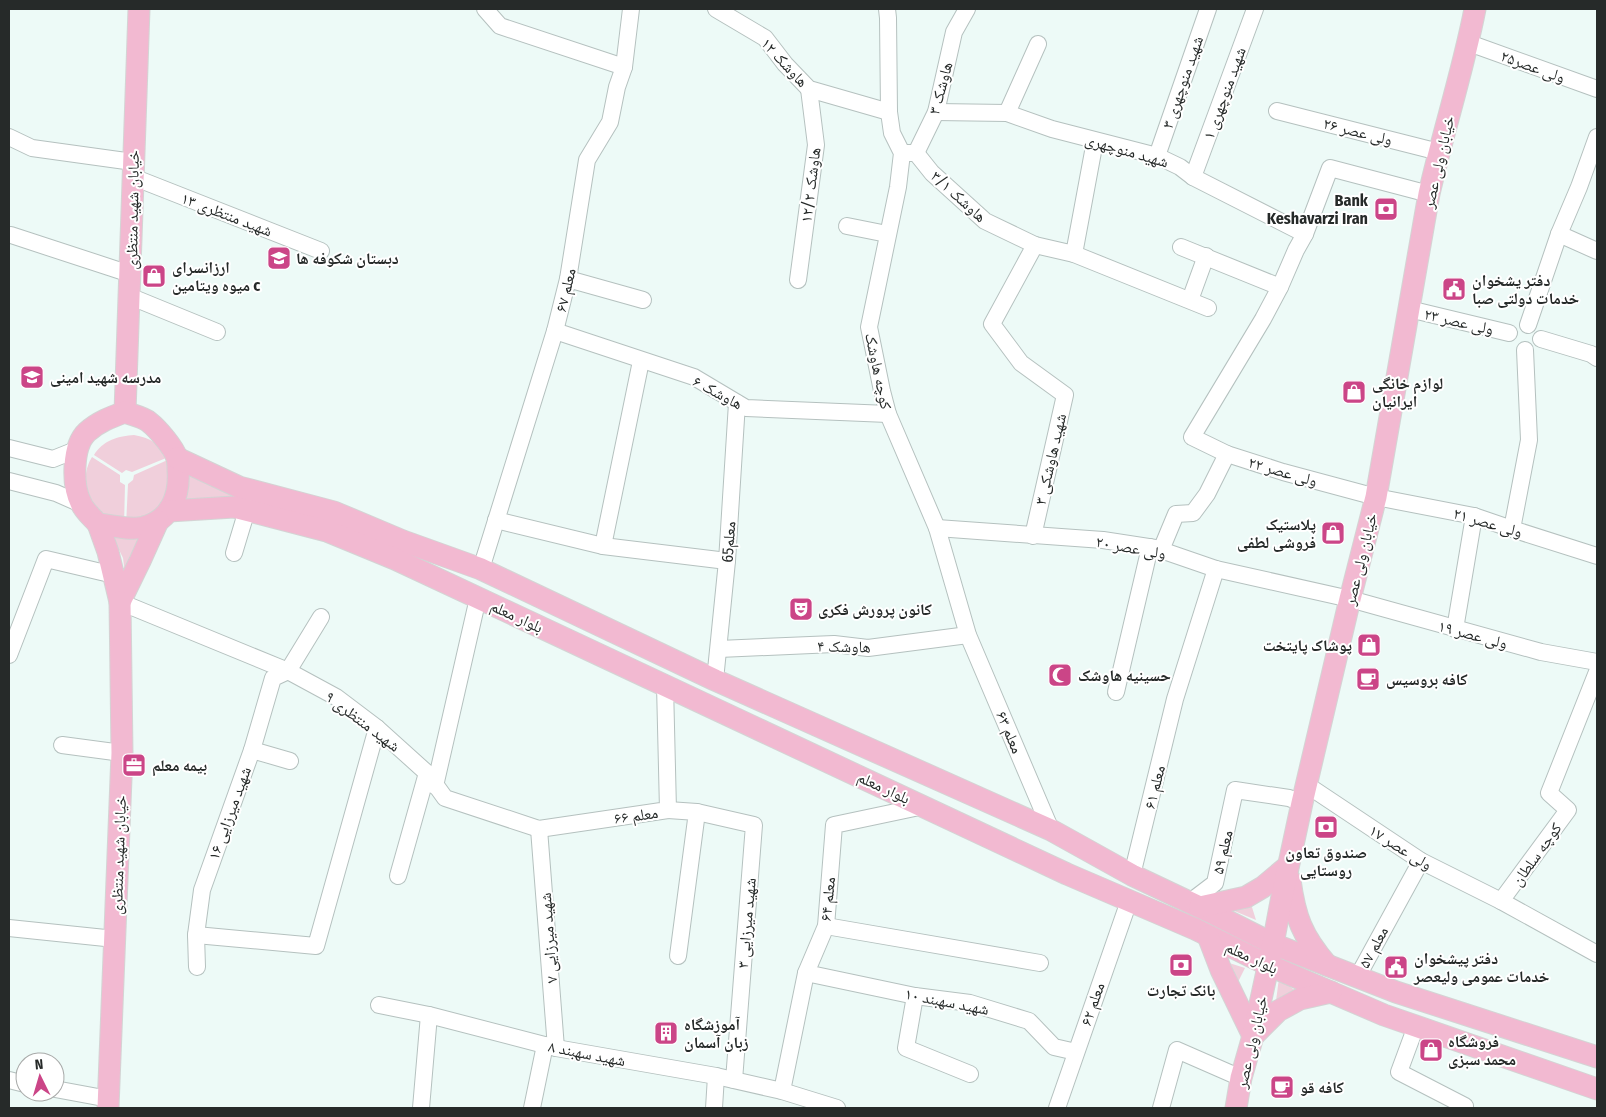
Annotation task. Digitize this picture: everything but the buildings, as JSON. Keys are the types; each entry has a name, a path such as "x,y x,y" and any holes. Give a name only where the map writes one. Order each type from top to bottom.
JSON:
{"main road":[{"name":"خیابان شهید منتظری","path":"125,412 140,9"},
{"name":"خیابان ولی عصر","path":"1236,1108 1288,868 1350,599 1376,496 1429,194 1469,43 1475,9"},
{"path":"125,412 148,421 164,438 177,458 179,483 176,498 163,516 120,602 98,524 81,504 74,476 78,449 85,434 103,421 125,412"},
{"name":"بلوار معلم","path":"177,458 239,488 334,512 403,541 481,569 715,680 1051,830 1132,875 1273,944 1396,992 1597,1057"},
{"name":"بلوار معلم","path":"163,516 234,507 327,531 395,559 1067,874 1205,934 1268,965 1384,1015 1597,1089"},
{"path":"98,524 129,528 144,527 163,516"},
{"name":"خیابان شهید منتظری","path":"109,1104 122,753 120,602"},
{"path":"1328,965 1301,929 1294,907 1288,866 1263,887 1246,897 1200,907 1211,924 1205,934 1253,1036 1278,1011 1300,999 1331,992"},
{"path":"1384,1015 1382,1010 1383,1000 1396,992"}],"street":[{"path":"485,9 500,26 624,67"},
{"name":"معلم ۶۷","path":"481,569 555,331 568,279 587,160 610,122 617,87 624,67 631,9"},
{"name":"هاوشک ۱۲","path":"716,9 765,38 785,64 809,89 888,112"},
{"path":"887,9 888,112 892,133 909,153"},
{"name":"هاوشک ۳","path":"909,153 936,112 954,32 967,9"},
{"name":"شهید منوچهری ۳","path":"1156,156 1208,9"},
{"name":"شهید منوچهری ۱","path":"1193,177 1255,9"},
{"name":"ولی عصر۲۵","path":"1469,43 1597,89"},
{"path":"1007,112 1038,44"},
{"name":"هاوشک ۱۲/۲","path":"798,280 816,145 809,89"},
{"name":"ولی عصر ۲۶","path":"1277,111 1439,152"},
{"name":"شهید منوچهری","path":"936,112 1007,112 1052,129 1156,156 1305,234"},
{"path":"1528,325 1559,234 1579,187 1597,136"},
{"path":"9,137 32,148"},
{"path":"1074,254 1095,141"},
{"name":"شهید منتظری ۱۳","path":"9,145 32,148 133,170 321,251"},
{"name":"کوچه هاوشک","path":"909,153 898,187 887,234 869,327 888,414 937,528 968,635"},
{"name":"هاوشک ۳/۱","path":"909,153 985,221 1035,245 1074,254 1208,308"},
{"path":"1181,247 1280,287 1305,234 1330,168 1429,194"},
{"path":"847,226 887,234"},
{"path":"1559,234 1597,251"},
{"path":"11,236 130,274"},
{"name":"شهید هاوشکی ۳","path":"1033,536 1065,396 1021,362 992,324 1035,245"},
{"path":"1190,300 1206,256"},
{"path":"568,279 643,300"},
{"name":"ولی عصر ۲۲","path":"1280,287 1264,319 1192,437 1227,454 1282,472 1376,496"},
{"path":"129,296 217,332"},
{"name":"ولی عصر ۲۳","path":"1409,309 1509,333"},
{"name":"هاوشک ۶","path":"555,331 694,377 746,408 888,414"},
{"path":"1541,338 1591,354 1597,358"},
{"path":"1512,529 1529,440 1525,350"},
{"path":"603,546 641,361"},
{"name":"معلم65","path":"715,680 727,561 737,403"},
{"path":"9,448 53,459 78,449"},
{"path":"1116,692 1155,548 1176,514 1193,513 1207,494 1227,454"},
{"path":"9,481 56,493 81,504"},
{"name":"ولی عصر ۲۱","path":"1376,496 1474,516 1597,556"},
{"path":"234,554 247,510"},
{"path":"1455,629 1474,516"},
{"path":"496,520 603,546 727,561"},
{"name":"ولی عصر ۲۰","path":"937,528 1103,540 1155,548 1216,569 1350,599"},
{"path":"9,655 46,559 114,576"},
{"name":"معلم ۶۱","path":"1132,875 1175,699 1216,569"},
{"path":"398,876 431,779 478,598"},
{"name":"ولی عصر ۱۹","path":"1350,599 1541,652 1597,662"},
{"name":"شهید منتظری ۹","path":"120,602 288,670 336,697 377,728 431,779 445,798 539,829"},
{"name":"شهید میرزایی ۱۶","path":"197,967 196,935 202,890 252,750 274,678 288,670 321,617"},
{"name":"هاوشک ۴","path":"719,649 834,644 868,648 968,635"},
{"name":"معلم ۶۳","path":"968,635 1051,830"},
{"name":"کوچه سلطان","path":"1501,901 1568,810 1549,793 1597,672"},
{"name":"معلم ۶۶","path":"539,829 668,810 665,685"},
{"path":"196,935 316,946 377,728"},
{"path":"62,745 122,753"},
{"path":"252,750 290,762"},
{"name":"ولی عصر ۱۷","path":"1236,790 1289,798 1305,794 1420,861 1501,901 1597,954"},
{"name":"معلم ۵۹","path":"1200,907 1215,883 1236,790"},
{"name":"معلم ۶۴","path":"782,1091 806,973 826,926 834,825 924,806"},
{"path":"668,810 697,812 678,956"},
{"name":"شهید میرزایی ۳","path":"697,812 754,825 734,1080"},
{"name":"شهید میرزایی ۷","path":"532,1108 551,1046 539,829"},
{"name":"معلم ۵۷","path":"1358,976 1420,861"},
{"name":"معلم ۶۲","path":"1057,1108 1129,901"},
{"path":"826,926 1040,963"},
{"path":"9,928 115,939"},
{"name":"شهید سهبند ۱۰","path":"806,973 915,996 970,1003 1029,1021 1054,1047 1076,1052"},
{"path":"915,996 906,1048 970,1074"},
{"name":"شهید سهبند ۸","path":"379,1004 551,1046 734,1080 782,1091 837,1108"},
{"path":"421,1108 429,1015"},
{"path":"1416,1026 1399,1072 1466,1106"},
{"path":"1161,1108 1177,1050 1241,1078"},
{"path":"714,1108 716,1076"},
{"path":"65,1092 109,1104"}],"shaded area":[{"path":"134,435 154,442 171,456 132,472 126,470 122,473 94,455 107,442 123,436"},
{"path":"92,457 120,475 120,482 125,485 124,526 104,516 96,509 90,499 86,478 87,467"},
{"path":"172,458 168,511 126,526 128,484 133,480 134,475"},
{"path":"179,468 239,488 234,505 177,499"},
{"path":"105,521 144,529 128,597 123,558"},
{"path":"1251,904 1256,920 1232,910"},
{"path":"1226,962 1245,968 1236,986"},
{"path":"1279,978 1297,992 1276,1001"}],"place":[{"name":"Bank Keshavarzi Iran","path":"1386,209"},
{"name":"دبستان شکوفه ها","path":"279,258"},
{"name":"ارزانسرای میوه ویتامین c","path":"154,276"},
{"name":"دفتر یشخوان خدمات دولتی صبا","path":"1454,289"},
{"name":"مدرسه شهید امینی","path":"32,377"},
{"name":"لوازم خانگی ایرانیان","path":"1354,392"},
{"name":"پلاستیک فروشی لطفی","path":"1333,533"},
{"name":"کانون پرورش فکری","path":"801,609"},
{"name":"پوشاک پایتخت","path":"1369,645"},
{"name":"حسینیه هاوشک","path":"1060,675"},
{"name":"کافه بروسیس","path":"1368,679"},
{"name":"بیمه معلم","path":"134,765"},
{"name":"صندوق تعاون روستایی","path":"1326,827"},
{"name":"بانک تجارت","path":"1181,965"},
{"name":"دفتر پیشخوان خدمات عمومی ولیعصر","path":"1396,967"},
{"name":"آموزشگاه زبان آسمان","path":"666,1033"},
{"name":"فروشگاه محمد سبزی","path":"1431,1050"},
{"name":"کافه قو","path":"1282,1087"}]}
